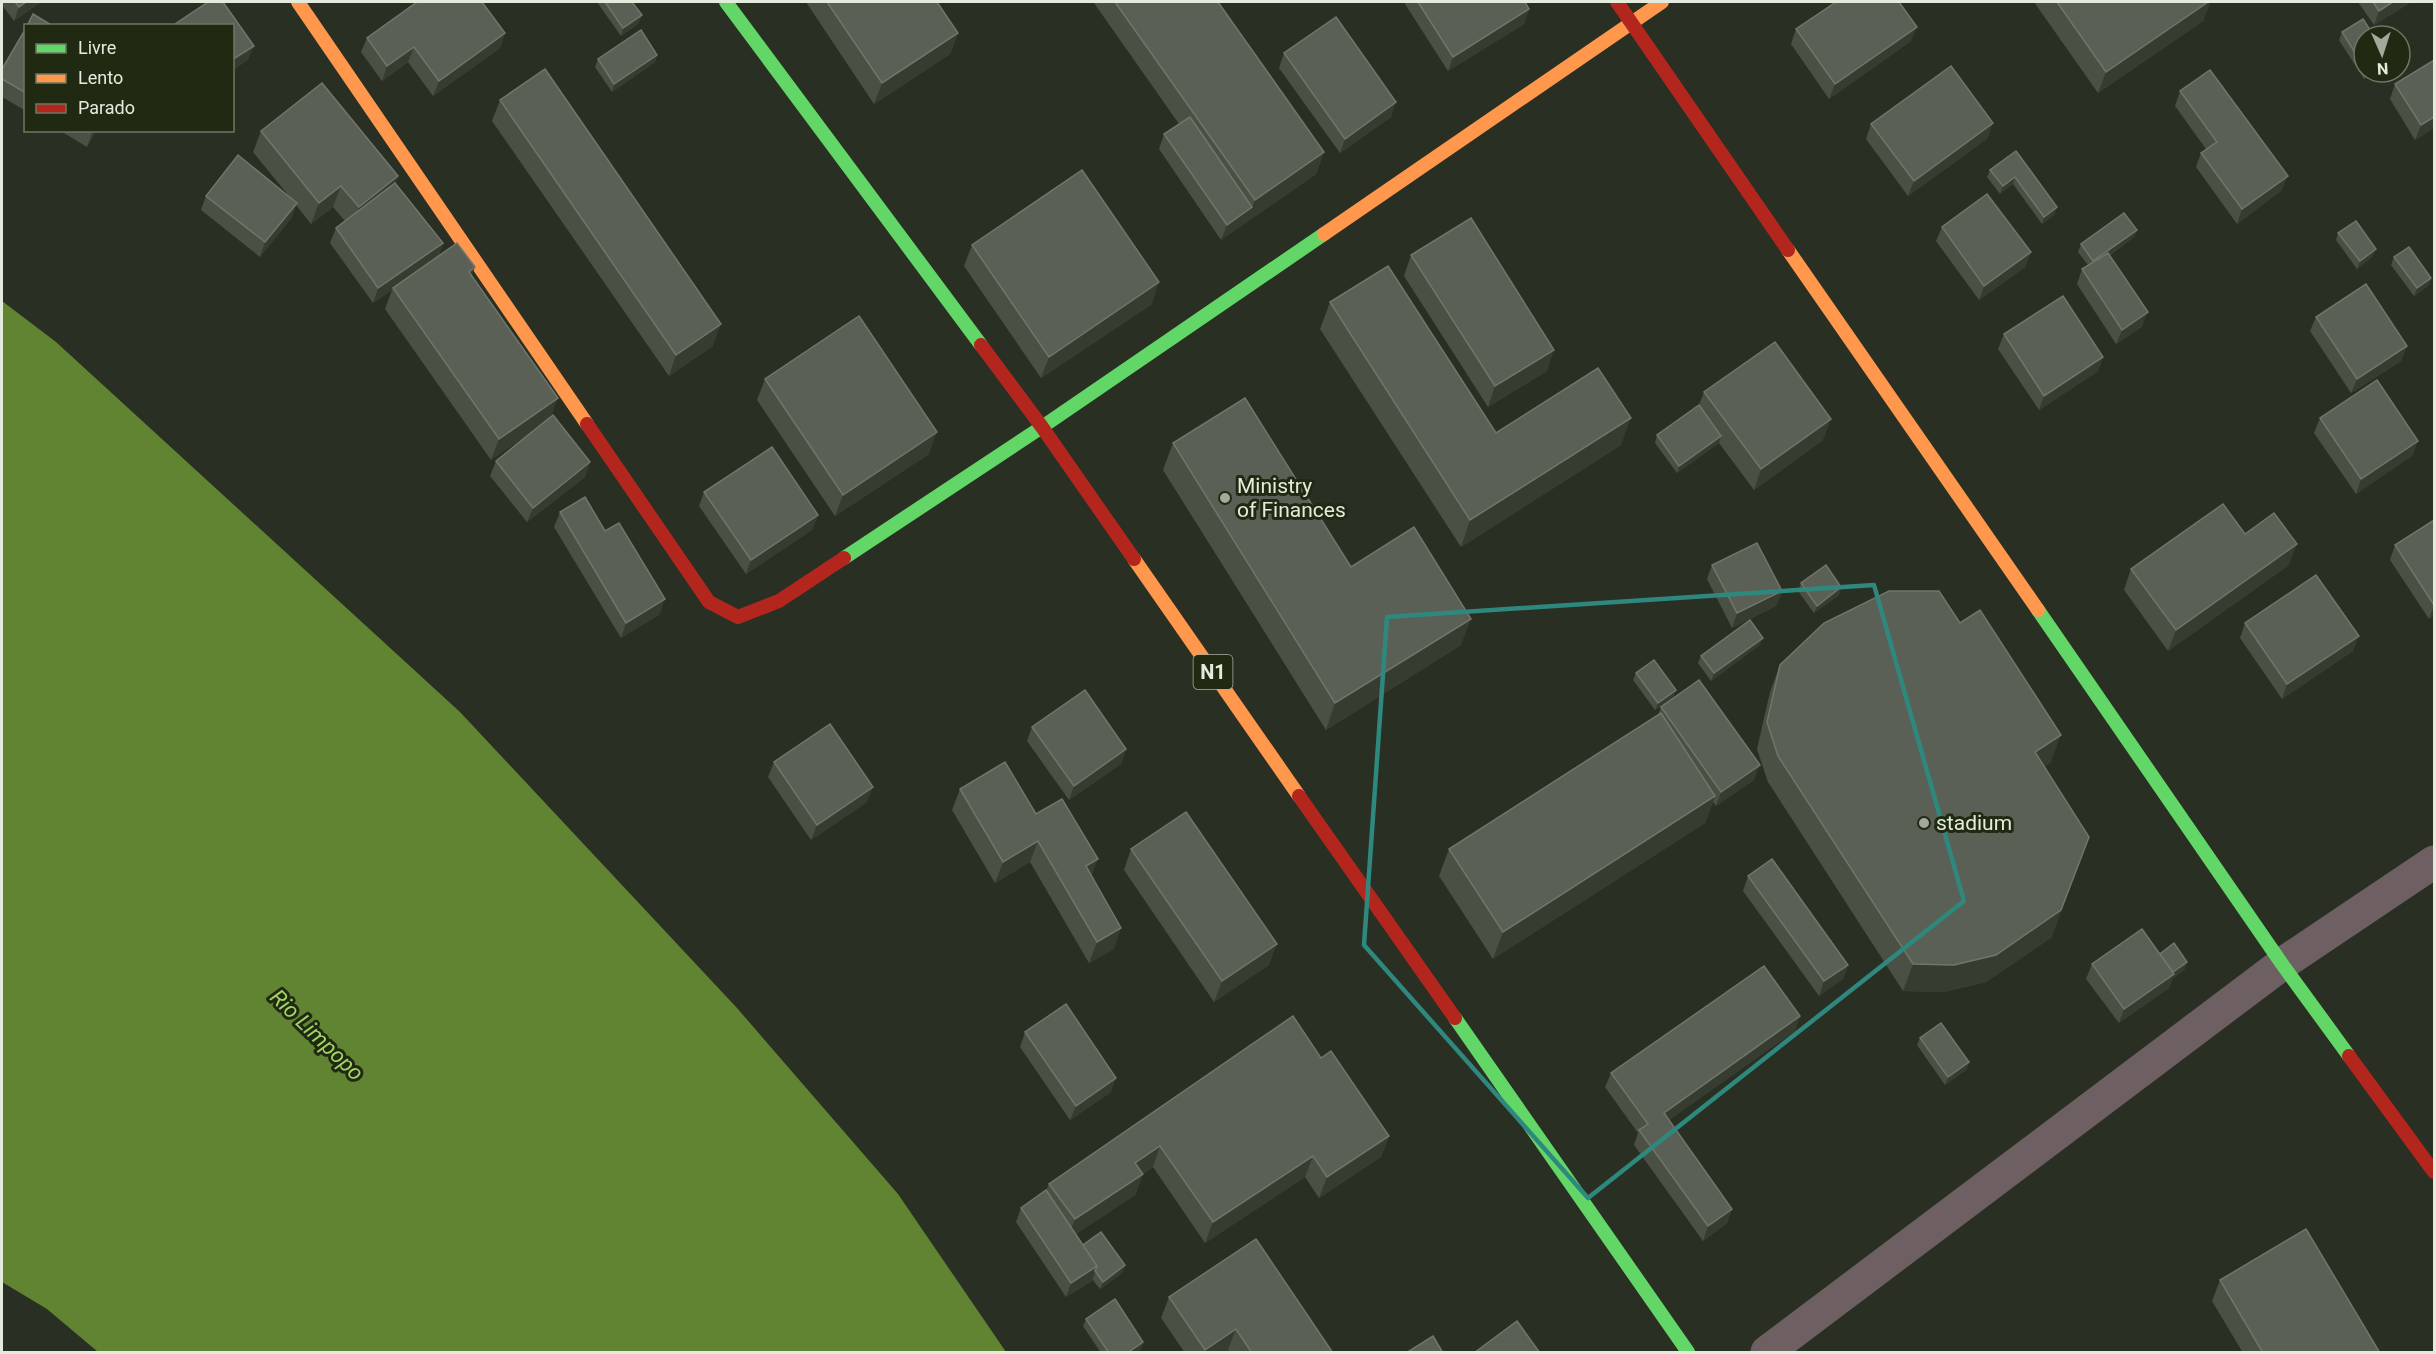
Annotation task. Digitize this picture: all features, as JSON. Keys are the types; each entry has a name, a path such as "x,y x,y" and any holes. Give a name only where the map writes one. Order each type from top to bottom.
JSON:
{"main road":[{"path":"298,2 709,602 738,617 779,601 1042,427 1662,2"},
{"name":"N1","path":"726,2 1042,427 1688,1353"},
{"path":"1617,2 2282,964 2434,1172"}],"street":[{"path":"1767,1353 2282,964 2434,862"}],"highlighted area":[{"path":"1874,585 1964,901 1588,1198 1364,945 1387,617"}],"water":[{"name":"Rio Limpopo","path":"2,301 56,342 460,712 737,1008 898,1194 1006,1352 98,1352 47,1309 2,1282"}],"building":[{"path":"15,2 26,2 19,7"},
{"path":"208,2 223,2 254,46 234,59 234,24 175,24"},
{"path":"417,2 482,2 505,33 439,81 414,47 387,66 367,38"},
{"path":"605,2 632,2 642,15 623,28"},
{"path":"827,2 937,2 958,33 882,83"},
{"path":"1115,2 1218,2 1324,152 1255,200"},
{"path":"1418,2 1525,2 1529,9 1453,57"},
{"path":"1836,2 1899,2 1917,27 1835,84 1796,29"},
{"path":"2057,2 2208,2 2106,72"},
{"path":"2373,2 2393,2 2379,11"},
{"path":"33,14 50,24 28,24"},
{"path":"1336,17 1396,102 1345,139 1284,53"},
{"path":"2363,19 2366,24 2355,24"},
{"path":"2352,26 2352,48 2342,32"},
{"path":"641,30 657,55 614,84 598,59"},
{"path":"24,31 24,92 2,79 2,69"},
{"path":"2434,60 2434,117 2421,125 2395,84 2412,84 2412,74"},
{"path":"1951,66 1993,123 1914,181 1871,124"},
{"path":"545,69 721,324 676,355 500,100"},
{"path":"2210,70 2288,176 2242,209 2201,153 2217,142 2180,91"},
{"path":"322,83 398,176 359,207 341,186 319,203 261,131"},
{"path":"1190,117 1252,207 1227,225 1164,134"},
{"path":"2016,151 2057,207 2044,217 2015,177 2003,186 1990,170"},
{"path":"238,155 297,203 265,242 206,196"},
{"path":"1082,170 1159,282 1049,357 972,245"},
{"path":"395,183 443,243 378,288 336,228"},
{"path":"1987,194 2031,252 1984,286 1942,227"},
{"path":"2124,213 2137,230 2093,261 2081,244"},
{"path":"1471,218 1554,350 1495,386 1411,255"},
{"path":"2356,221 2376,249 2360,261 2338,233"},
{"path":"457,243 475,267 469,272 558,398 499,439 393,288"},
{"path":"2409,247 2431,278 2417,288 2394,257"},
{"path":"2108,253 2148,312 2122,330 2082,269"},
{"path":"1388,266 1496,433 1598,368 1631,418 1470,520 1330,302"},
{"path":"2366,284 2407,346 2357,379 2316,317"},
{"path":"2063,296 2103,357 2044,396 2004,334"},
{"path":"859,316 937,432 843,495 765,379"},
{"path":"1775,342 1831,419 1761,469 1704,392"},
{"path":"2377,380 2418,441 2361,479 2320,418"},
{"path":"1245,398 1351,567 1414,527 1471,619 1335,703 1173,443"},
{"path":"1699,405 1721,436 1679,466 1657,435"},
{"path":"553,415 590,462 533,508 496,461"},
{"path":"772,447 818,515 751,560 704,492"},
{"path":"585,497 605,531 619,523 665,599 626,623 560,512"},
{"path":"2223,504 2245,534 2274,513 2297,544 2176,630 2131,569"},
{"path":"2434,520 2434,605 2395,545"},
{"path":"1757,543 1782,591 1737,613 1712,565"},
{"path":"1826,565 1841,587 1817,606 1801,583"},
{"path":"2316,575 2359,636 2287,684 2245,623"},
{"name":"stadium","path":"1889,591 1939,591 1960,623 1980,610 2061,735 2035,752 2089,837 2061,910 1996,955 1954,965 1913,964 1778,756 1767,722 1780,665 1824,623"},
{"path":"1750,620 1763,638 1714,673 1701,656"},
{"path":"1654,660 1676,690 1658,703 1636,673"},
{"path":"1699,680 1760,765 1721,792 1661,707"},
{"path":"1085,690 1126,749 1074,786 1032,727"},
{"path":"1661,713 1715,796 1503,932 1449,849"},
{"path":"830,724 873,787 817,825 774,762"},
{"path":"1005,762 1036,814 1062,799 1098,859 1086,866 1121,928 1097,942 1038,841 1003,862 960,789"},
{"path":"1186,812 1277,944 1222,981 1131,849"},
{"path":"1772,859 1848,965 1824,981 1748,876"},
{"path":"2142,929 2174,974 2124,1009 2092,964"},
{"path":"2174,943 2187,962 2173,972 2160,954"},
{"path":"1764,966 1800,1016 1664,1113 1732,1209 1708,1226 1639,1130 1648,1124 1611,1073"},
{"path":"1066,1004 1116,1078 1076,1106 1025,1032"},
{"path":"1293,1016 1321,1058 1331,1051 1389,1136 1327,1177 1313,1156 1213,1222 1160,1146 1135,1163 1143,1174 1075,1219 1049,1184"},
{"path":"1941,1023 1969,1062 1948,1077 1920,1038"},
{"path":"1046,1190 1097,1266 1071,1283 1021,1208"},
{"path":"2306,1229 2380,1353 2263,1353 2220,1280"},
{"path":"1101,1232 1125,1265 1103,1282 1095,1271 1097,1266 1083,1245"},
{"path":"1256,1239 1333,1353 1252,1353 1236,1329 1205,1350 1169,1297"},
{"path":"1115,1299 1143,1342 1127,1353 1109,1353 1086,1319"},
{"path":"1517,1321 1540,1353 1474,1353"},
{"path":"1433,1336 1443,1353 1406,1353"}],"traffic: fast":[{"path":"726,2 981,345"},
{"path":"844,558 1042,427 1324,234"},
{"path":"2038,610 2282,964 2349,1056"},
{"path":"1455,1018 1688,1352"}],"traffic: slow":[{"path":"298,2 587,424"},
{"path":"1324,234 1662,2"},
{"path":"1788,250 2038,610"},
{"path":"1134,559 1299,796"}],"traffic: jam":[{"path":"1617,2 1788,250"},
{"path":"981,345 1042,427 1134,559"},
{"path":"587,424 709,602 738,617 779,601 844,558"},
{"path":"1299,796 1455,1018"},
{"path":"2349,1056 2434,1172"}],"place":[{"name":"Ministry of Finances","path":"1225,498"},
{"name":"stadium","path":"1924,823"}]}
